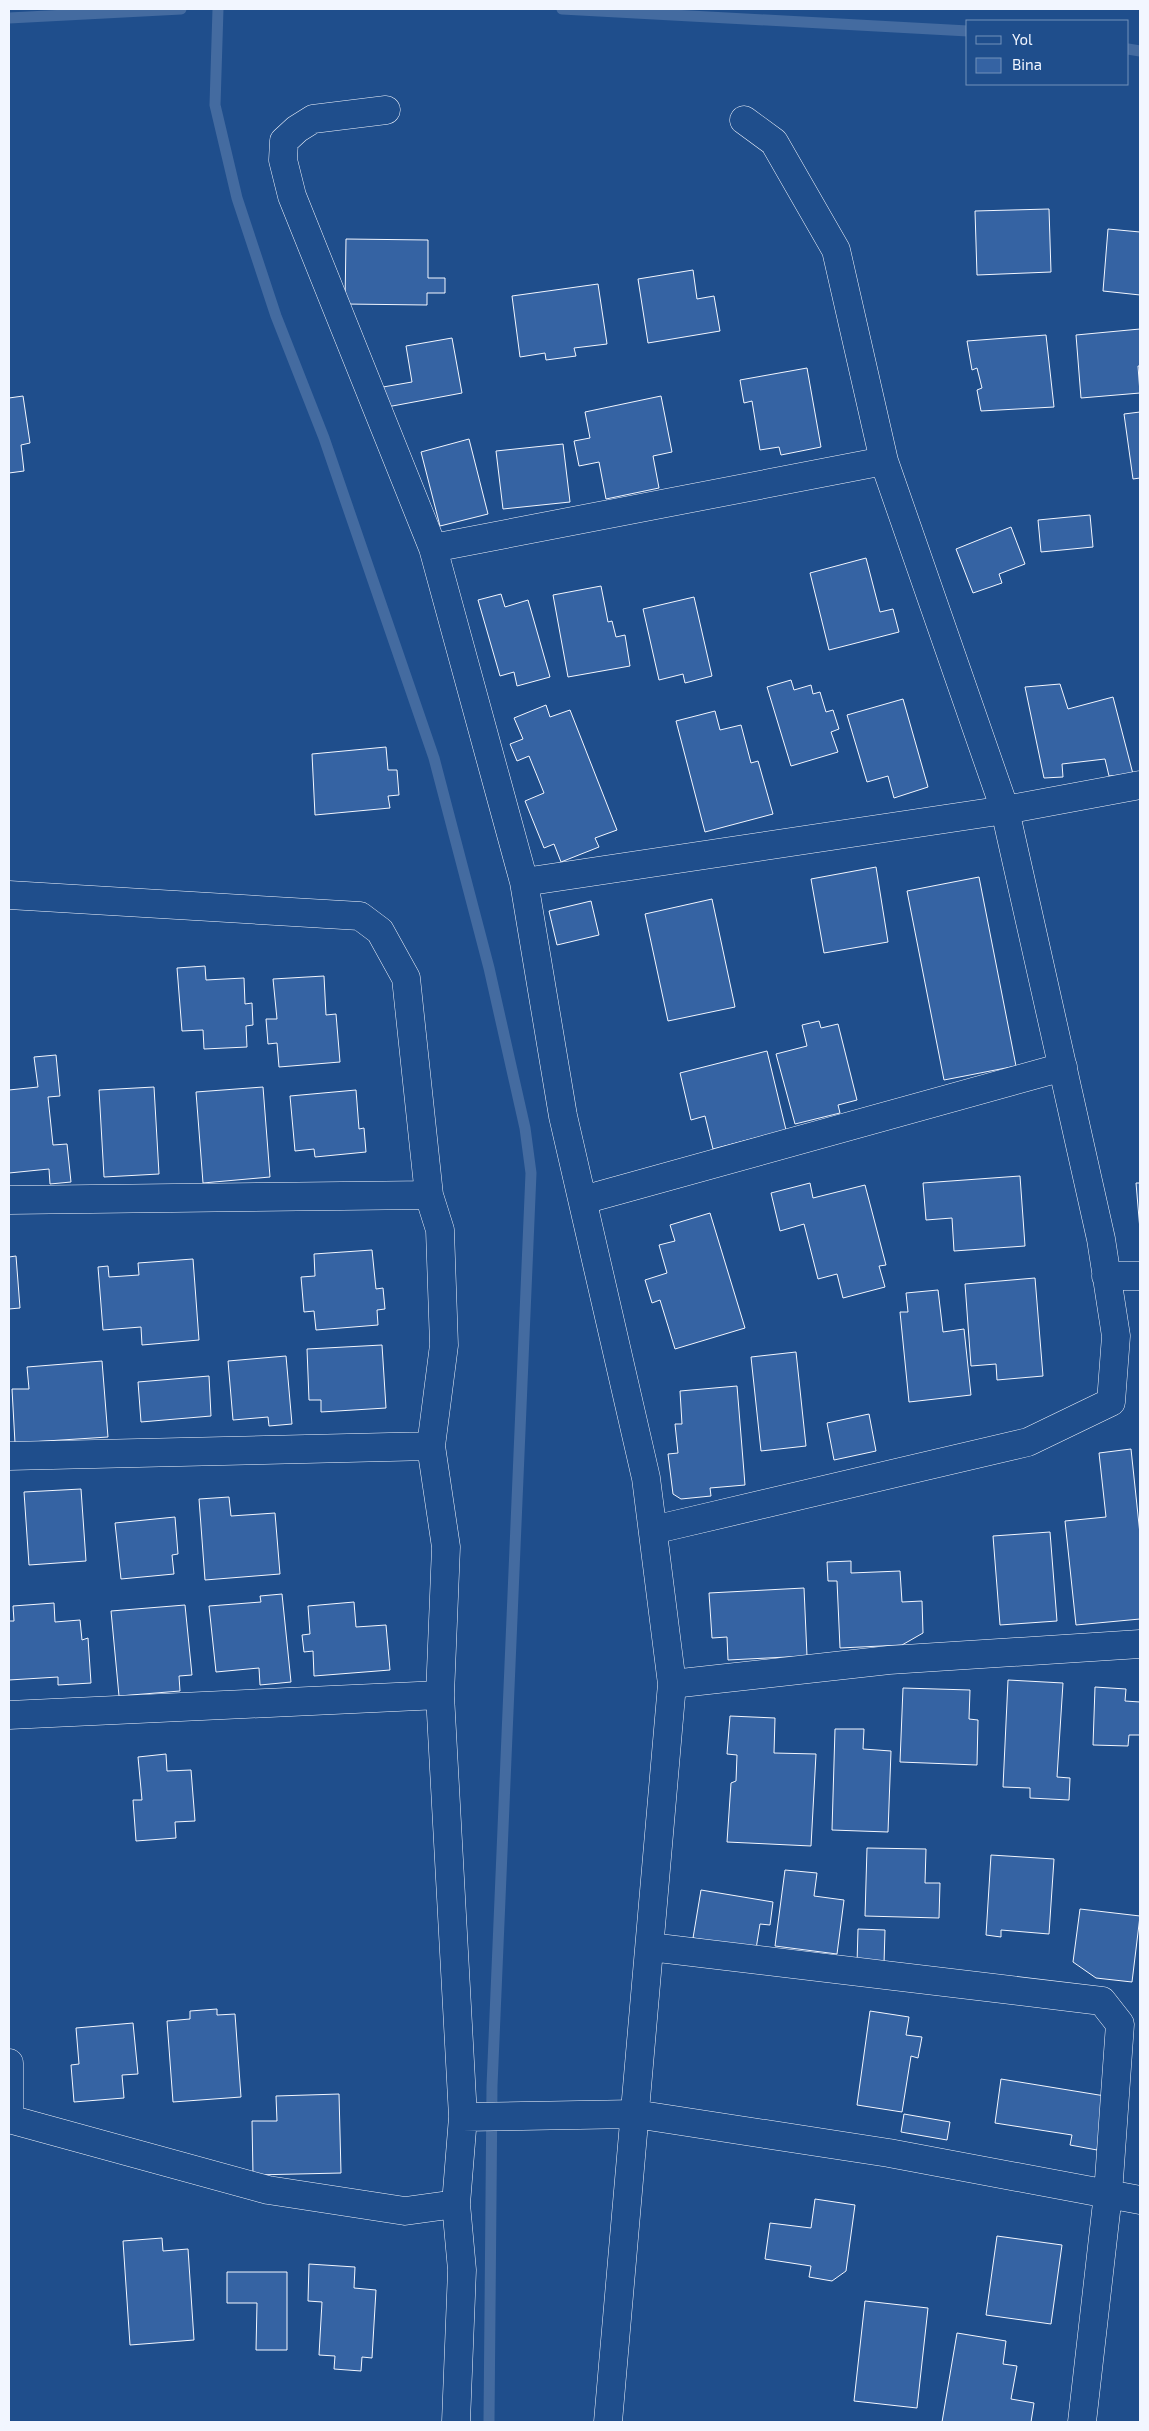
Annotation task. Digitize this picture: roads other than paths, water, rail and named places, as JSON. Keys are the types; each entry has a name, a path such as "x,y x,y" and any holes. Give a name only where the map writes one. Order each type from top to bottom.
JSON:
{"street":[{"path":"386,110 312,119 284,140 283,160 292,196 432,548 524,882 563,1116 646,1478 672,1684 608,2422"},
{"path":"652,1530 1028,1442 1111,1402 1116,1336 1101,1239 1005,810 884,461 836,250 774,142 744,120"},
{"path":"432,548 884,461"},
{"path":"524,882 1005,810 1140,785"},
{"path":"9,895 360,916 380,931 406,978 428,1195 440,1230 444,1346 431,1446 446,1547 440,1695 470,2117 456,2204 462,2270 456,2422"},
{"path":"583,1200 1063,1067"},
{"path":"9,1200 428,1195"},
{"path":"1106,1276 1140,1276"},
{"path":"9,1456 431,1446"},
{"path":"672,1684 889,1660 1140,1644"},
{"path":"9,1715 440,1695"},
{"path":"650,1947 1102,2001 1120,2024 1108,2194 1082,2422"},
{"path":"9,2063 9,2118 268,2190 405,2211 456,2204"},
{"path":"470,2117 635,2114 889,2153 1140,2200"}],"waterway":[{"path":"9,18 181,9"},
{"path":"218,9 215,105 237,198 276,316 324,438 434,758 489,968 525,1128 531,1173 492,2086 489,2422"},
{"path":"562,9 966,31"},
{"path":"1129,49 1140,51"}]}
